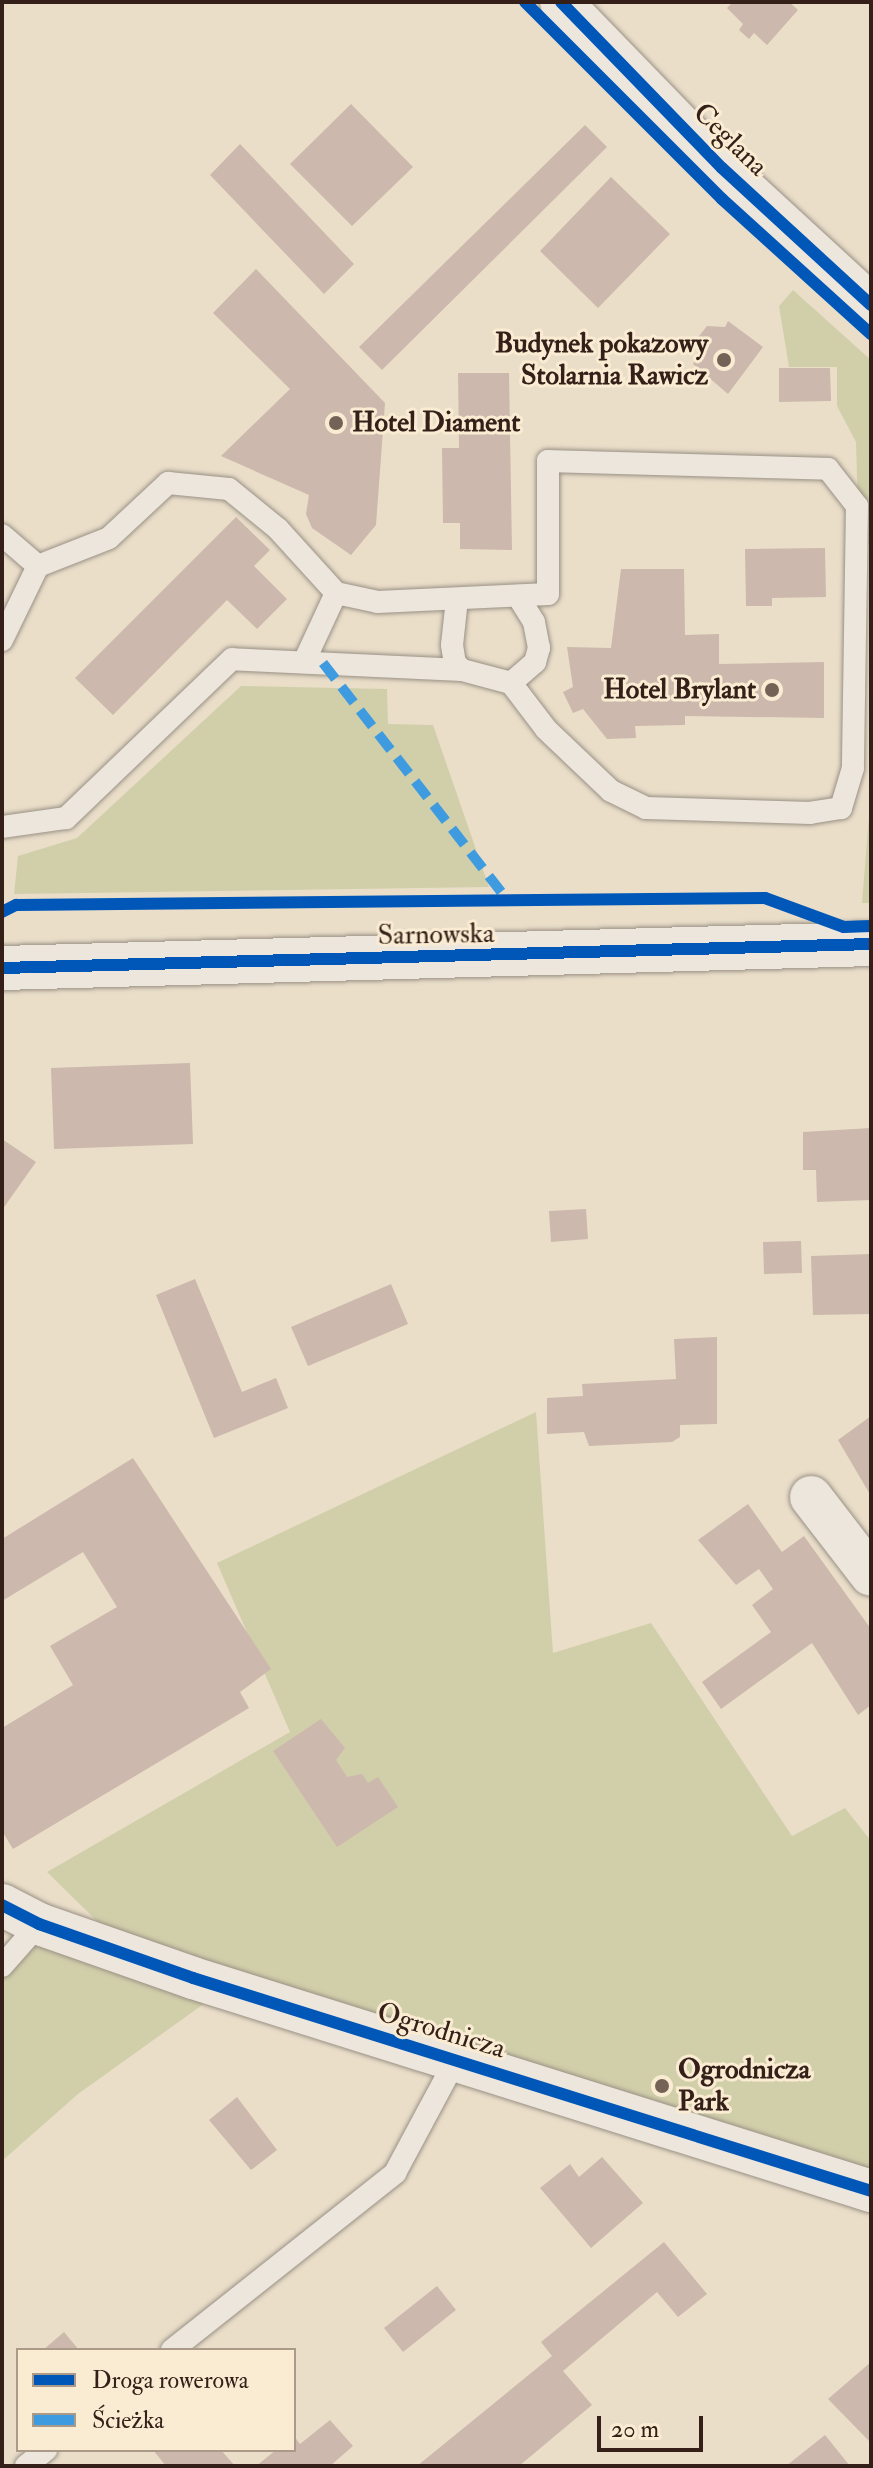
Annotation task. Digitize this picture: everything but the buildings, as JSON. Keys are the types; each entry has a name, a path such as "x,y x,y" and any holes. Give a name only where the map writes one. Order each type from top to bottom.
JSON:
{"street":[{"name":"Ceglana","path":"561,2 722,168 871,305"},
{"name":"Sarnowska","path":"2,968 871,944"},
{"path":"811,1497 871,1575"},
{"name":"Ogrodnicza","path":"2,1905 39,1924 455,2061 871,2191"}],"lane":[{"path":"2,640 38,566 109,538 168,483 229,489 278,529 336,593 378,602 548,594 548,461 828,469 857,506 853,768 841,808 811,813 646,808 611,791 546,729 511,683 462,670 232,659 66,818 2,827"},
{"path":"2,535 38,566"},
{"path":"315,569 378,602"},
{"path":"304,662 336,593"},
{"path":"511,683 535,662 539,648 534,622 518,596"},
{"path":"457,599 452,645 455,663 462,670"},
{"path":"2,1966 39,1924"},
{"path":"175,2348 395,2173 455,2061"},
{"path":"26,2466 44,2452"}],"shaded area":[{"path":"793,290 871,360 871,545 859,545 856,442 837,406 837,367 789,367 779,306"},
{"path":"241,686 387,689 388,724 433,725 489,887 14,894 18,856 77,838"},
{"path":"869,815 871,903 862,903"},
{"path":"536,1412 553,1653 651,1623 792,1836 845,1808 871,1841 871,2169 206,1975 100,1924 47,1872 290,1732 217,1563"},
{"path":"39,1924 226,1988 78,2094 2,2161 2,1966"}],"marked path":[{"path":"323,663 505,897"}],"cycle path":[{"path":"525,2 722,199 871,334"},
{"path":"561,2 722,168 871,305"},
{"path":"2,912 16,905 765,898 844,927 871,926"},
{"path":"2,968 871,944"},
{"path":"2,1905 39,1924 193,1978 871,2191"}],"place":[{"name":"Budynek pokazowy Stolarnia Rawicz","path":"724,360"},
{"name":"Hotel Diament","path":"336,423"},
{"name":"Hotel Brylant","path":"772,690"},
{"name":"Ogrodnicza Park","path":"662,2086"}]}
